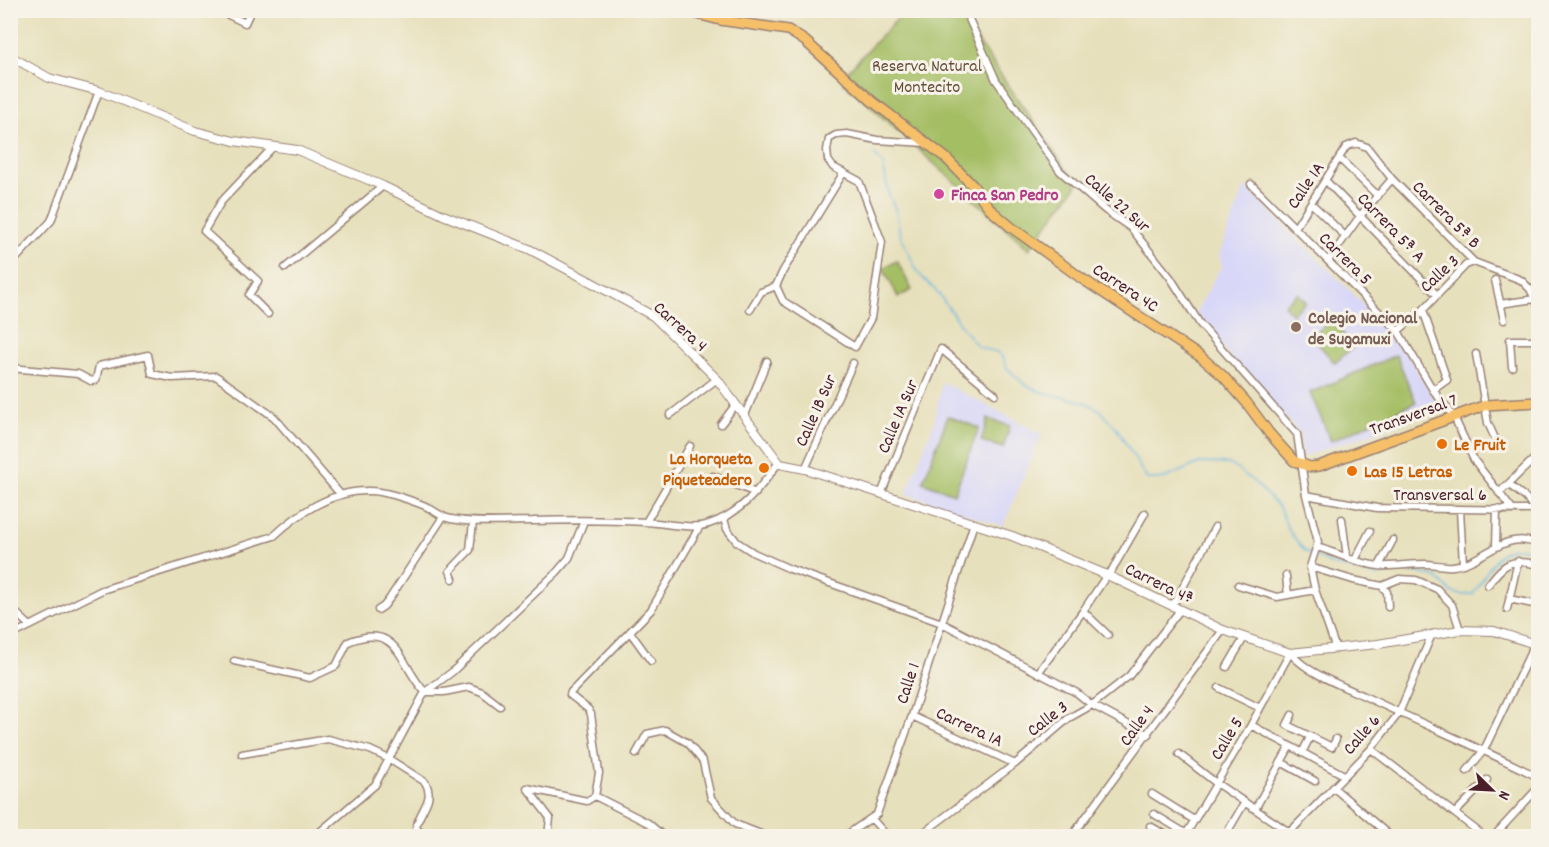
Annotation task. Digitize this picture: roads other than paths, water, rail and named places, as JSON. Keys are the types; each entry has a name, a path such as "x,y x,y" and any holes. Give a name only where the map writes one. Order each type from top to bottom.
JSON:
{"main road":[{"name":"Carrera 4C","path":"682,10 720,20 788,30 805,41 872,101 946,158 992,210 1011,227 1081,278 1200,357 1223,376 1289,456 1301,465"},
{"name":"Transversal 7","path":"1301,465 1319,466 1486,405 1539,402"}],"street":[{"path":"218,10 245,23 251,10"},
{"name":"Calle 22 Sur","path":"965,10 996,80 1060,171 1105,210 1131,228 1170,277 1191,313 1297,434 1306,495 1318,542 1314,556 1315,590 1336,649"},
{"name":"Carrera 4","path":"10,56 49,78 99,91 195,131 234,141 297,150 383,186 443,215 529,249 654,316 717,379 780,464"},
{"path":"10,265 51,221 99,91"},
{"path":"776,286 783,301 855,347 871,318 882,242 859,181 833,167 828,160 829,139 836,135 848,134 877,140 927,143"},
{"name":"Carrera 5ª B","path":"1340,159 1346,147 1356,143 1367,147 1392,179 1474,262 1521,280 1530,289 1537,302"},
{"path":"268,314 249,295 258,280 204,231 221,202 273,147"},
{"path":"1340,159 1378,196"},
{"name":"Calle 1A","path":"1295,228 1340,159"},
{"path":"750,310 761,292 776,286 844,171"},
{"path":"1328,261 1360,216 1392,179"},
{"name":"Carrera 5ª A","path":"1326,181 1437,295"},
{"name":"Carrera 5","path":"1251,184 1398,331 1433,390 1454,417 1474,460 1511,508"},
{"path":"285,267 383,186"},
{"path":"1311,203 1345,236"},
{"name":"Calle 3","path":"1398,331 1423,310 1466,265 1474,262"},
{"path":"1495,280 1504,320"},
{"path":"1500,304 1537,302"},
{"path":"1423,310 1447,380 1433,390"},
{"path":"1512,367 1510,340 1539,340"},
{"name":"Calle 1A Sur","path":"881,494 941,349 994,394"},
{"path":"1476,354 1488,423 1497,443"},
{"path":"10,368 78,374 91,381 96,380 99,366 148,355 152,374 172,378 216,376 274,417 341,495"},
{"path":"745,415 767,361"},
{"name":"Calle 1B Sur","path":"805,469 852,363"},
{"path":"670,415 717,379"},
{"path":"722,424 736,404"},
{"path":"646,522 690,446"},
{"path":"1499,493 1537,456"},
{"path":"10,636 102,590 274,536 290,520 310,508 341,495 366,491 386,494 424,505 443,516 473,522 646,522 700,526 724,519 742,507 780,464"},
{"name":"Carrera 4ª","path":"780,464 805,469 1012,536 1107,575 1223,630 1290,653 1377,644 1460,630 1494,631 1537,644"},
{"path":"712,476 756,493"},
{"path":"1508,484 1537,510"},
{"name":"Transversal 6","path":"1306,495 1377,508 1537,510"},
{"path":"1496,546 1497,509"},
{"path":"1460,510 1463,564"},
{"path":"1038,673 1112,570 1144,513"},
{"path":"378,610 390,598 443,516"},
{"path":"724,519 726,529 737,542 754,553 790,569 942,623 1077,693 1092,705 1148,735"},
{"path":"1342,519 1347,557"},
{"path":"315,837 375,785 425,692 452,672 569,558 584,521"},
{"path":"453,579 450,571 470,550 473,522"},
{"name":"Calle 1","path":"872,819 877,814 912,716 974,523"},
{"path":"595,796 598,773 591,714 570,695 571,692 651,610 700,526"},
{"path":"1170,605 1176,600 1215,527"},
{"path":"1355,560 1370,531"},
{"path":"1314,556 1347,557 1379,566 1426,564 1451,566 1463,564 1496,546 1515,540 1528,539 1539,544"},
{"path":"1379,566 1393,540"},
{"path":"1314,556 1353,580 1382,586 1387,592 1388,607"},
{"path":"1507,609 1518,561"},
{"path":"1488,585 1500,568 1518,561 1539,565"},
{"path":"1286,576 1288,595"},
{"path":"1382,586 1399,579 1416,580 1437,589 1452,605 1460,630"},
{"path":"1238,585 1277,597 1315,590"},
{"path":"1509,599 1539,604"},
{"path":"10,607 30,626"},
{"name":"Calle 3","path":"919,837 1015,764 1069,718 1092,705 1129,676 1180,610"},
{"path":"1083,611 1108,635"},
{"path":"1467,771 1484,750 1537,644 1539,622"},
{"name":"Calle 4","path":"1072,837 1223,630"},
{"path":"630,632 651,661"},
{"name":"Calle 6","path":"1290,835 1344,775 1371,749 1399,713 1432,634"},
{"path":"234,661 310,678 336,666 348,642 364,635 388,641 394,646 425,692"},
{"path":"1227,667 1244,638"},
{"path":"1290,653 1303,667 1539,777"},
{"name":"Calle 5","path":"1186,835 1251,725 1290,653"},
{"path":"425,692 444,692 469,687 482,692 500,706"},
{"path":"1219,688 1260,708"},
{"path":"1292,715 1287,725 1332,747 1336,739"},
{"name":"Carrera 1A","path":"912,716 1015,764"},
{"path":"1251,725 1344,775"},
{"path":"636,754 647,734 665,730 688,743 702,762 711,798 735,824 766,837"},
{"path":"1302,753 1310,737"},
{"path":"242,754 328,739 370,750 425,782 429,799 416,828 424,837"},
{"path":"1255,809 1290,746"},
{"path":"1371,749 1484,837"},
{"path":"1179,754 1290,835"},
{"path":"1281,762 1315,781"},
{"path":"1455,813 1487,780"},
{"path":"548,837 550,818 527,788 587,801 595,796"},
{"path":"1334,788 1390,837"},
{"path":"1494,837 1539,788"},
{"path":"1152,794 1194,820"},
{"path":"595,796 648,823 663,837"},
{"path":"1225,837 1245,802"},
{"path":"1154,814 1186,835"},
{"path":"844,837 872,819 887,837"},
{"path":"1150,826 1168,837"},
{"path":"443,837 459,834 466,837"}],"waterway":[{"path":"874,154 883,164 900,234 918,273 938,293 978,347 997,352 1003,358 1007,368 1024,384 1041,392 1085,402 1100,410 1117,429 1147,479 1163,479 1199,463 1230,464 1253,481 1279,507 1289,531 1305,551 1312,554"},
{"path":"1316,556 1331,564 1378,576 1400,570 1420,573 1437,578 1451,592 1462,595 1473,594 1491,565 1505,551 1514,548 1538,553"}],"place":[{"name":"Finca San Pedro","path":"939,194"},
{"name":"Colegio Nacional de Sugamuxi","path":"1296,327"},
{"name":"Le Fruit","path":"1442,444"},
{"name":"La Horqueta Piqueteadero","path":"764,468"},
{"name":"Las 15 Letras","path":"1352,471"}],"park label":[{"name":"Reserva Natural Montecito","path":"927,76"}]}
